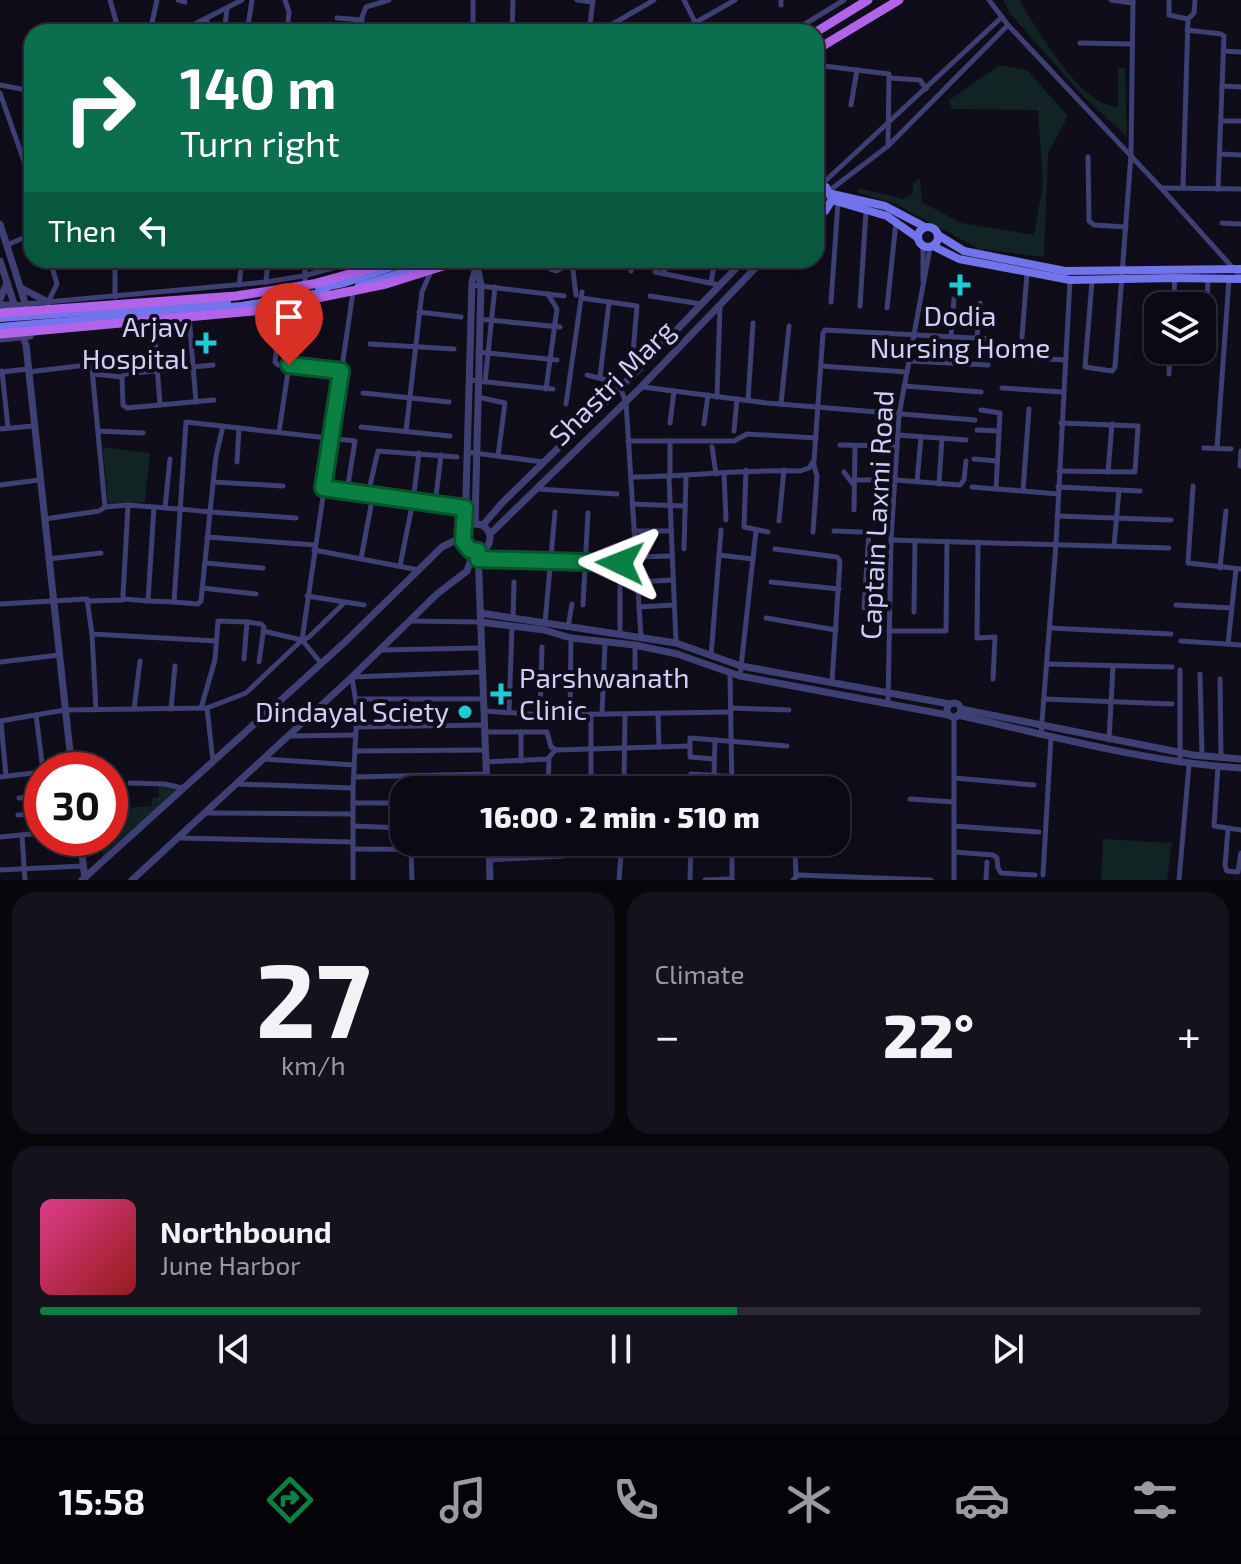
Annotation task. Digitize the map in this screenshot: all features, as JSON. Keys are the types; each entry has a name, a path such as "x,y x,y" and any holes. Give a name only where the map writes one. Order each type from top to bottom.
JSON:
{"main road":[{"path":"824,27 868,0"},
{"path":"824,45 899,0"},
{"path":"828,192 896,222 929,247 959,259 1027,273 1071,276 1241,278"},
{"path":"824,210 829,208 828,192"},
{"path":"828,192 885,206 925,227 932,227 938,235 964,251 1092,281 1123,276 1237,269"},
{"path":"918,238 925,227"},
{"path":"929,247 937,242 938,235"},
{"path":"0,327 236,296 363,268"},
{"path":"0,337 24,323 249,300 344,283 389,268"},
{"path":"24,323 252,305 353,287 416,268"},
{"path":"0,316 24,323 189,316 282,305 353,292 438,268"}],"street":[{"path":"110,0 117,24"},
{"path":"152,24 157,0"},
{"path":"197,24 242,0"},
{"path":"248,24 252,0"},
{"path":"285,0 289,12 288,24"},
{"path":"362,24 366,7 389,0"},
{"path":"473,0 473,24"},
{"path":"512,24 513,0"},
{"path":"577,0 593,1 590,24"},
{"path":"613,24 654,0"},
{"path":"684,0 694,23 735,0"},
{"path":"805,24 844,0 851,11"},
{"path":"989,0 1008,25 1237,269 1241,278"},
{"path":"1092,281 1085,367 1112,371 1115,367 1131,155 1133,2 1111,0"},
{"path":"1169,0 1169,15 1188,19"},
{"path":"1174,202 1180,188 1188,19 1194,13 1195,0"},
{"path":"225,24 227,8"},
{"path":"831,302 828,192 889,124 1002,17"},
{"path":"337,18 362,20"},
{"path":"206,24 207,19"},
{"path":"828,192 888,146 1008,25"},
{"path":"1187,30 1223,35 1218,189"},
{"path":"1080,43 1132,44"},
{"path":"1223,51 1241,52"},
{"path":"824,66 920,80 926,89"},
{"path":"851,105 857,70"},
{"path":"888,146 890,78"},
{"path":"0,85 24,90"},
{"path":"1222,86 1241,87"},
{"path":"0,93 24,160"},
{"path":"1221,121 1241,121"},
{"path":"1220,154 1241,155"},
{"path":"1088,157 1089,221 1094,225 1126,227"},
{"path":"1161,188 1241,189"},
{"path":"860,306 866,209"},
{"path":"887,308 896,222"},
{"path":"1222,223 1241,224"},
{"path":"0,224 21,287 33,426 70,752"},
{"path":"7,245 24,238"},
{"name":"Captain Laxmi Road","path":"888,704 891,537 899,415 923,282 927,277 929,247"},
{"path":"0,261 24,323"},
{"path":"24,323 48,302 57,284 52,268"},
{"path":"115,268 115,297"},
{"path":"239,285 241,268"},
{"path":"21,287 48,302 239,285 267,287 268,268"},
{"path":"305,268 304,281 335,268"},
{"path":"478,268 477,397 465,508 467,548 477,554 551,561 619,562 620,636"},
{"path":"566,404 580,295 575,268"},
{"path":"655,272 663,270 715,284 715,268"},
{"name":"Shastri Marg","path":"479,524 622,386 701,304 715,284 734,268"},
{"name":"Shastri Marg","path":"490,534 642,386 755,268"},
{"path":"406,431 422,292 432,270"},
{"path":"1022,337 1027,273"},
{"path":"1042,729 1071,276"},
{"path":"1174,292 1175,278"},
{"path":"1207,292 1208,279"},
{"path":"1217,448 1229,279"},
{"path":"0,299 7,281"},
{"path":"476,285 564,296"},
{"path":"132,880 352,677 437,594 467,571 477,554 489,543 490,534 479,524 476,509 472,452 479,319 476,285"},
{"path":"477,381 489,353 495,287"},
{"path":"302,640 353,292"},
{"path":"477,381 549,389 557,309 548,294"},
{"path":"580,295 637,306 631,376"},
{"path":"650,296 701,304"},
{"path":"951,336 954,299"},
{"path":"600,377 609,302"},
{"path":"977,338 980,303"},
{"path":"0,305 24,323"},
{"path":"282,305 275,362 278,365 341,371"},
{"path":"717,397 720,305"},
{"path":"419,312 461,317"},
{"path":"189,316 196,402"},
{"path":"479,319 557,327"},
{"path":"748,400 753,323"},
{"path":"781,404 789,326"},
{"path":"813,532 817,476 813,462 825,330 992,339"},
{"path":"155,339 160,405"},
{"path":"370,344 454,349"},
{"path":"478,352 553,360"},
{"path":"996,356 1065,360"},
{"path":"909,361 988,365"},
{"path":"1169,364 1169,374"},
{"path":"93,374 122,377 125,374 213,365"},
{"path":"279,432 289,365"},
{"path":"8,428 1,372 91,366 105,507"},
{"path":"821,366 907,372"},
{"path":"587,375 610,379 622,386 626,402 639,607 635,684"},
{"path":"122,377 124,407 214,400"},
{"path":"642,386 781,404 975,420"},
{"path":"904,386 981,392"},
{"path":"1002,388 1063,392"},
{"path":"670,423 674,391"},
{"path":"363,393 449,402"},
{"path":"704,424 708,395"},
{"path":"477,397 505,403 498,456"},
{"path":"734,431 737,399"},
{"path":"1023,491 1029,409"},
{"path":"981,410 1000,412 996,489"},
{"path":"174,602 186,422 355,441 347,491"},
{"path":"1059,471 1136,471 1138,426 1061,423"},
{"path":"1108,472 1112,424"},
{"path":"0,429 33,426"},
{"path":"128,505 124,599 201,603 213,482 223,426"},
{"path":"361,427 450,436"},
{"path":"237,462 239,428"},
{"path":"977,430 999,431"},
{"path":"98,431 143,433"},
{"path":"628,441 734,441 747,434 816,438"},
{"path":"898,435 966,440"},
{"path":"917,482 921,437"},
{"path":"939,484 942,438"},
{"path":"670,441 676,643"},
{"path":"840,445 897,446"},
{"path":"854,510 855,446"},
{"path":"712,447 716,474"},
{"path":"1204,448 1231,449"},
{"path":"361,559 378,451 457,457"},
{"path":"1240,466 1241,451"},
{"path":"472,452 544,462"},
{"path":"400,566 419,453"},
{"path":"435,504 441,455"},
{"path":"165,508 170,459"},
{"path":"974,459 997,461"},
{"path":"854,483 895,480 963,485 966,461"},
{"path":"631,477 805,470 813,462"},
{"path":"746,470 744,525 747,529 768,532"},
{"path":"779,521 784,470"},
{"path":"844,472 854,483"},
{"path":"724,473 726,520"},
{"path":"684,549 686,477"},
{"path":"0,485 39,480"},
{"path":"213,482 283,486"},
{"path":"1193,486 1187,561 1192,565 1238,569 1228,644"},
{"path":"972,487 1023,491 1140,491"},
{"path":"323,488 476,509"},
{"path":"537,489 617,494"},
{"path":"1114,546 1119,490"},
{"path":"632,504 685,506"},
{"path":"44,519 128,505 296,518"},
{"path":"148,601 154,507"},
{"path":"1220,568 1226,511"},
{"path":"545,623 555,512"},
{"path":"583,605 588,513"},
{"path":"1057,516 1171,520"},
{"path":"84,879 321,663 442,547 479,524"},
{"path":"711,656 721,530"},
{"path":"634,531 671,531"},
{"path":"740,676 756,531"},
{"path":"834,531 869,532 915,541 1169,548"},
{"path":"864,608 869,532"},
{"path":"207,537 314,548 419,570"},
{"path":"914,612 915,541"},
{"path":"889,631 946,631 947,541"},
{"path":"978,542 977,638 995,637 993,679"},
{"path":"775,549 839,558 832,681"},
{"path":"48,559 101,553"},
{"path":"354,777 486,774 477,554"},
{"path":"719,555 753,559"},
{"path":"636,557 672,556"},
{"path":"205,563 263,568"},
{"path":"637,582 673,580"},
{"path":"509,712 514,582"},
{"path":"771,582 839,589"},
{"path":"202,588 256,594"},
{"path":"307,596 364,605"},
{"path":"0,604 85,598 89,601 122,600"},
{"path":"89,601 96,710"},
{"path":"24,774 3,777 1,721 65,710 204,708 246,693 345,602"},
{"path":"568,627 572,604"},
{"path":"639,607 674,605"},
{"path":"1176,605 1232,608"},
{"path":"410,621 480,618 545,623 620,636 740,676 1180,753 1241,759"},
{"path":"766,618 836,630"},
{"path":"213,761 204,708 215,660 218,621 263,625 259,662"},
{"path":"244,659 247,622"},
{"path":"513,622 571,638 605,643 676,643 741,666 950,704 946,710 955,714"},
{"path":"1050,628 1171,634"},
{"path":"263,631 302,640 321,663"},
{"path":"92,634 216,641"},
{"path":"570,715 571,638"},
{"path":"1181,641 1241,645"},
{"path":"602,714 605,643"},
{"path":"540,714 542,647"},
{"path":"380,650 481,648"},
{"path":"0,662 59,655"},
{"path":"134,709 140,661"},
{"path":"1047,664 1172,667"},
{"path":"171,709 175,666"},
{"path":"1109,740 1113,666"},
{"path":"1180,670 1180,763"},
{"path":"352,677 482,672"},
{"path":"730,674 731,776"},
{"path":"1200,674 1202,756"},
{"path":"352,677 356,699 353,880"},
{"path":"1220,679 1221,758"},
{"path":"356,699 483,699"},
{"path":"1044,699 1172,704"},
{"path":"484,711 570,715 789,710"},
{"path":"658,713 659,747"},
{"path":"591,714 591,776"},
{"path":"624,776 625,714"},
{"path":"954,880 955,714"},
{"path":"36,715 40,752"},
{"path":"356,727 547,732 551,747 555,750 690,746"},
{"path":"1042,729 1051,736 1189,765 1241,768"},
{"path":"521,732 521,761"},
{"path":"288,736 356,735"},
{"path":"1043,875 1051,736"},
{"path":"713,759 690,757 690,738 787,746"},
{"path":"691,776 714,776 715,740"},
{"path":"355,751 485,750"},
{"path":"548,776 549,758 555,750"},
{"path":"486,762 549,758"},
{"path":"263,759 354,765"},
{"path":"1179,880 1189,765"},
{"path":"1218,766 1213,824 1218,828 1241,830"},
{"path":"954,778 1034,785"},
{"path":"130,783 183,788"},
{"path":"236,784 353,788"},
{"path":"19,798 24,798"},
{"path":"910,799 954,802"},
{"path":"353,803 390,803"},
{"path":"205,813 353,814"},
{"path":"18,815 24,814"},
{"path":"353,826 390,827"},
{"path":"954,826 1039,832"},
{"path":"1228,829 1227,871 1238,872 1241,853"},
{"path":"0,837 22,835 25,880"},
{"path":"178,838 353,842"},
{"path":"353,849 390,850"},
{"path":"954,852 993,855 997,858 1001,873 1035,875"},
{"path":"82,856 84,879"},
{"path":"411,856 412,880"},
{"path":"489,856 490,880"},
{"path":"489,860 563,856"},
{"path":"619,880 622,856"},
{"path":"690,880 691,856"},
{"path":"705,880 732,880 732,856"},
{"path":"795,856 795,878 931,880"},
{"path":"986,880 987,862"},
{"path":"0,870 83,866"}],"shaded area":[{"path":"1003,0 1019,0 1061,64 1089,94 1103,103 1118,107 1118,68 1125,68 1127,137 1086,99 1011,15"},
{"path":"1000,65 1027,70 1068,116 1048,154 1044,257 979,249 894,203 858,193 859,188 903,199 913,194 913,182 920,179 922,202 961,223 1034,235 1043,184 1038,110 952,109 949,100"},
{"path":"103,447 150,453 145,502 108,504"},
{"path":"159,785 181,788 128,834 128,808 152,806 152,798 159,797"},
{"path":"1103,839 1172,843 1167,880 1101,880"}],"place":[{"name":"Dodia Nursing Home","path":"960,285"},
{"name":"Arjav Hospital","path":"206,343"},
{"name":"Parshwanath Clinic","path":"501,694"},
{"name":"Dindayal Sciety","path":"465,712"}],"route":[{"path":"289,365 341,371 323,488 465,508 463,541 470,550 478,551 478,559 620,563"}]}
